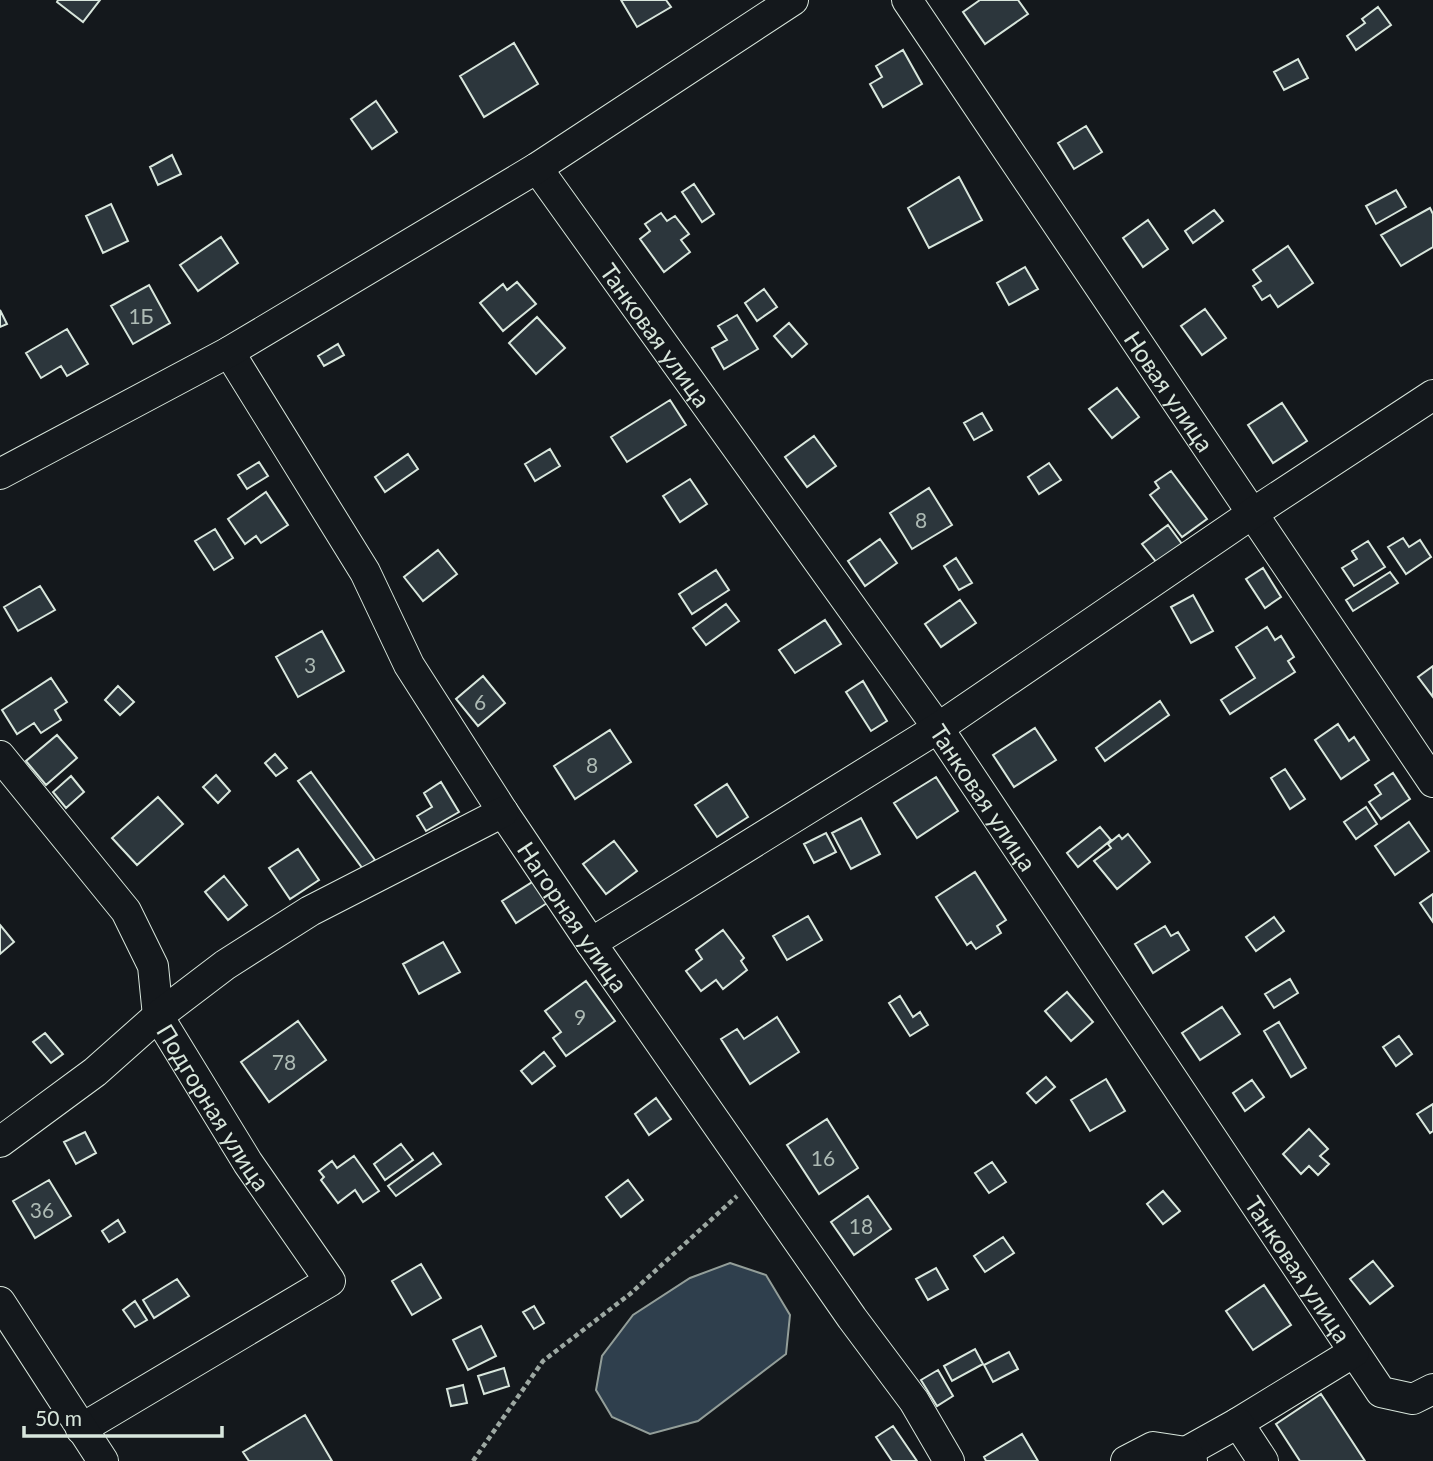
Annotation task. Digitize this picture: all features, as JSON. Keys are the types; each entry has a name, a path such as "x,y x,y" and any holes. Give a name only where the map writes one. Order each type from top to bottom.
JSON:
{"street":[{"path":"0,474 229,352 537,168 793,0"},
{"name":"Новая улица","path":"908,0 1433,782"},
{"name":"Танковая улица","path":"537,168 938,728 1381,1392 1413,1399 1433,1389"},
{"name":"Нагорная улица","path":"229,352 365,572 409,665 503,812 852,1318 914,1401 949,1461"},
{"path":"592,943 938,728 1433,394"},
{"name":"Подгорная улица","path":"0,756 126,911 153,965 158,1016 248,1163 330,1281 81,1429"},
{"path":"0,1142 95,1072 158,1016 225,965 310,911 503,812"},
{"path":"0,1302 103,1461"},
{"path":"1126,1461 1153,1447 1189,1456 1354,1352"},
{"path":"1238,1423 1263,1461"}],"path":[{"path":"473,1461 543,1361 630,1294 755,1178"}],"water":[{"path":"730,1263 766,1275 790,1315 786,1354 698,1421 650,1434 612,1417 596,1390 602,1356 633,1315 690,1278"}],"building":[{"path":"100,0 83,22 57,2"},
{"path":"621,0 666,0 671,7 637,27"},
{"path":"980,0 1018,0 1028,14 985,44 963,12"},
{"path":"1378,7 1391,25 1356,50 1347,36 1365,23 1362,19"},
{"path":"514,43 538,84 484,117 460,76"},
{"path":"903,50 922,84 883,107 870,84 882,77 876,66"},
{"path":"1298,59 1308,78 1284,90 1274,72"},
{"path":"376,101 397,132 372,149 351,119"},
{"path":"1086,126 1102,152 1074,169 1058,143"},
{"path":"172,155 181,174 158,185 150,167"},
{"path":"959,177 982,220 929,248 908,208"},
{"path":"694,184 714,214 702,222 682,192"},
{"path":"1396,190 1406,207 1376,224 1366,206"},
{"path":"111,204 128,241 103,253 86,216"},
{"path":"1430,208 1433,214 1433,247 1401,266 1381,235"},
{"path":"1214,210 1223,221 1193,243 1185,231"},
{"path":"661,213 667,221 675,216 689,234 681,240 690,252 664,272 640,239 650,231 645,224"},
{"path":"1148,220 1168,249 1143,267 1123,238"},
{"path":"221,237 238,263 198,291 180,265"},
{"path":"1288,246 1313,283 1278,307 1270,295 1262,300 1253,286 1261,281 1253,270"},
{"path":"1025,267 1038,289 1009,305 997,283"},
{"path":"517,282 536,304 503,331 480,303 503,284 507,290"},
{"path":"149,285 170,323 133,344 111,306"},
{"path":"764,289 777,307 757,321 745,303"},
{"path":"1205,309 1226,338 1202,355 1181,326"},
{"path":"0,310 7,324 0,327"},
{"path":"737,315 758,349 724,369 712,348 727,340 718,326"},
{"path":"537,317 565,348 536,374 509,343"},
{"path":"789,323 807,344 792,357 774,336"},
{"path":"67,329 88,364 67,376 61,366 41,378 26,353"},
{"path":"338,344 344,355 324,366 318,356"},
{"path":"1117,388 1139,417 1112,438 1089,409"},
{"path":"670,400 686,425 627,462 611,437"},
{"path":"1282,403 1307,441 1273,463 1248,425"},
{"path":"982,413 992,430 974,440 964,423"},
{"path":"814,436 836,466 807,487 785,457"},
{"path":"550,449 560,466 535,481 525,464"},
{"path":"408,454 418,469 385,492 375,477"},
{"path":"259,462 268,476 247,489 238,475"},
{"path":"1049,463 1061,480 1039,494 1028,477"},
{"path":"1171,471 1207,519 1182,537 1150,495 1159,488 1155,482"},
{"path":"690,479 707,504 680,522 663,496"},
{"path":"929,488 952,525 912,549 890,513"},
{"path":"266,492 288,525 261,543 256,536 245,544 228,519"},
{"path":"1168,525 1182,544 1157,563 1142,544"},
{"path":"215,529 233,558 214,570 195,541"},
{"path":"1403,538 1409,547 1420,540 1431,557 1406,574 1388,547"},
{"path":"880,539 897,563 865,586 848,561"},
{"path":"1368,541 1385,567 1354,586 1342,568 1357,559 1352,551"},
{"path":"438,550 457,574 423,601 404,577"},
{"path":"956,558 972,583 959,590 944,566"},
{"path":"1263,568 1281,597 1265,608 1246,579"},
{"path":"716,570 729,590 692,614 679,594"},
{"path":"1390,572 1398,583 1353,611 1346,600"},
{"path":"40,586 55,610 18,631 4,607"},
{"path":"1193,595 1213,631 1191,643 1171,607"},
{"path":"960,600 976,623 941,647 925,624"},
{"path":"726,604 739,621 706,645 693,628"},
{"path":"825,620 841,644 795,673 779,650"},
{"path":"1267,627 1275,640 1281,636 1294,657 1288,661 1295,672 1230,714 1221,700 1255,678 1236,647"},
{"path":"322,631 344,671 298,697 276,657"},
{"path":"1433,666 1433,697 1418,677"},
{"path":"483,676 505,703 478,726 456,699"},
{"path":"51,678 67,702 55,710 61,720 41,733 34,723 17,734 2,710"},
{"path":"863,681 887,721 871,731 846,692"},
{"path":"118,686 134,702 120,715 105,700"},
{"path":"1160,701 1169,715 1105,761 1096,748"},
{"path":"1338,724 1349,741 1354,737 1369,760 1341,779 1315,740"},
{"path":"1035,728 1056,760 1014,787 993,755"},
{"path":"610,730 631,762 575,799 554,766"},
{"path":"57,735 77,758 46,785 26,761"},
{"path":"275,754 287,768 276,776 265,763"},
{"path":"1285,769 1305,799 1290,809 1271,778"},
{"path":"311,772 375,860 363,869 298,781"},
{"path":"1393,773 1410,799 1381,819 1369,802 1381,794 1375,785"},
{"path":"216,775 230,791 218,803 203,787"},
{"path":"71,776 84,792 66,808 53,792"},
{"path":"936,777 958,811 917,838 894,803"},
{"path":"441,782 459,812 426,831 417,816 432,807 424,793"},
{"path":"727,784 748,817 717,837 695,805"},
{"path":"158,797 183,824 137,865 112,838"},
{"path":"1366,807 1377,824 1356,839 1344,822"},
{"path":"861,818 880,854 851,869 832,833"},
{"path":"1409,822 1429,851 1395,875 1375,846"},
{"path":"1100,827 1111,840 1078,867 1067,853"},
{"path":"826,833 836,852 814,863 804,844"},
{"path":"1128,834 1150,862 1117,889 1094,861 1111,848 1108,844 1119,835 1122,839"},
{"path":"614,841 637,871 606,894 583,864"},
{"path":"298,849 319,880 290,899 269,868"},
{"path":"975,872 1006,920 997,926 1001,933 976,949 971,942 967,945 936,897"},
{"path":"224,876 247,905 228,920 205,892"},
{"path":"534,881 547,903 516,923 502,901"},
{"path":"1433,894 1433,922 1420,903"},
{"path":"808,916 822,940 787,960 773,936"},
{"path":"1274,917 1284,931 1256,951 1246,937"},
{"path":"0,925 14,942 0,954"},
{"path":"1165,926 1171,936 1178,932 1189,950 1153,973 1135,944"},
{"path":"723,930 744,958 741,961 747,970 723,989 716,980 701,991 686,971 702,959 696,950"},
{"path":"443,942 460,972 419,994 403,964"},
{"path":"1290,979 1298,993 1274,1008 1265,994"},
{"path":"586,981 615,1021 566,1056 553,1038 561,1032 545,1011"},
{"path":"1067,992 1093,1022 1071,1041 1045,1011"},
{"path":"900,996 913,1017 920,1012 928,1025 910,1036 889,1003"},
{"path":"1222,1007 1240,1034 1200,1060 1182,1033"},
{"path":"777,1017 799,1052 750,1084 721,1039 737,1029 744,1039"},
{"path":"298,1021 326,1060 269,1102 241,1062"},
{"path":"1279,1022 1306,1068 1291,1077 1264,1031"},
{"path":"45,1033 63,1054 51,1063 33,1042"},
{"path":"1399,1036 1412,1054 1396,1066 1383,1047"},
{"path":"544,1052 555,1066 532,1084 521,1071"},
{"path":"1046,1077 1055,1087 1036,1103 1027,1093"},
{"path":"1106,1079 1125,1111 1090,1131 1071,1100"},
{"path":"1252,1080 1264,1097 1245,1111 1233,1093"},
{"path":"656,1098 671,1119 649,1135 635,1114"},
{"path":"1433,1104 1433,1131 1430,1133 1417,1114"},
{"path":"827,1119 858,1168 819,1194 787,1145"},
{"path":"1309,1129 1328,1149 1320,1156 1329,1164 1318,1175 1309,1166 1301,1174 1283,1154"},
{"path":"85,1132 96,1153 76,1164 64,1142"},
{"path":"401,1144 413,1160 385,1180 374,1164"},
{"path":"433,1153 441,1164 396,1196 388,1186"},
{"path":"354,1156 379,1191 363,1202 355,1190 338,1203 321,1180 324,1177 319,1171 332,1161 337,1168"},
{"path":"992,1162 1006,1182 989,1193 975,1173"},
{"path":"49,1180 71,1216 35,1238 13,1201"},
{"path":"628,1180 643,1200 621,1217 606,1197"},
{"path":"1163,1191 1180,1211 1163,1224 1147,1204"},
{"path":"868,1196 891,1229 854,1255 831,1222"},
{"path":"118,1220 125,1232 109,1242 102,1231"},
{"path":"1003,1237 1014,1253 985,1272 974,1256"},
{"path":"1373,1261 1393,1286 1370,1304 1350,1279"},
{"path":"421,1264 441,1298 412,1315 392,1281"},
{"path":"936,1268 948,1289 928,1300 916,1279"},
{"path":"177,1279 189,1296 154,1318 143,1300"},
{"path":"1264,1285 1291,1325 1253,1350 1226,1311"},
{"path":"135,1301 147,1320 135,1327 123,1310"},
{"path":"534,1306 544,1323 534,1329 523,1312"},
{"path":"481,1326 496,1356 468,1370 453,1340"},
{"path":"975,1349 983,1364 952,1381 944,1366"},
{"path":"1009,1352 1018,1369 993,1382 984,1365"},
{"path":"504,1368 509,1386 484,1394 478,1376"},
{"path":"938,1370 953,1396 937,1406 921,1380"},
{"path":"463,1385 467,1403 451,1406 447,1389"},
{"path":"1321,1394 1365,1461 1300,1461 1276,1424"},
{"path":"305,1415 332,1461 249,1461 243,1452"},
{"path":"893,1426 917,1461 892,1461 876,1437"},
{"path":"1022,1434 1038,1461 986,1461 984,1457"}]}
